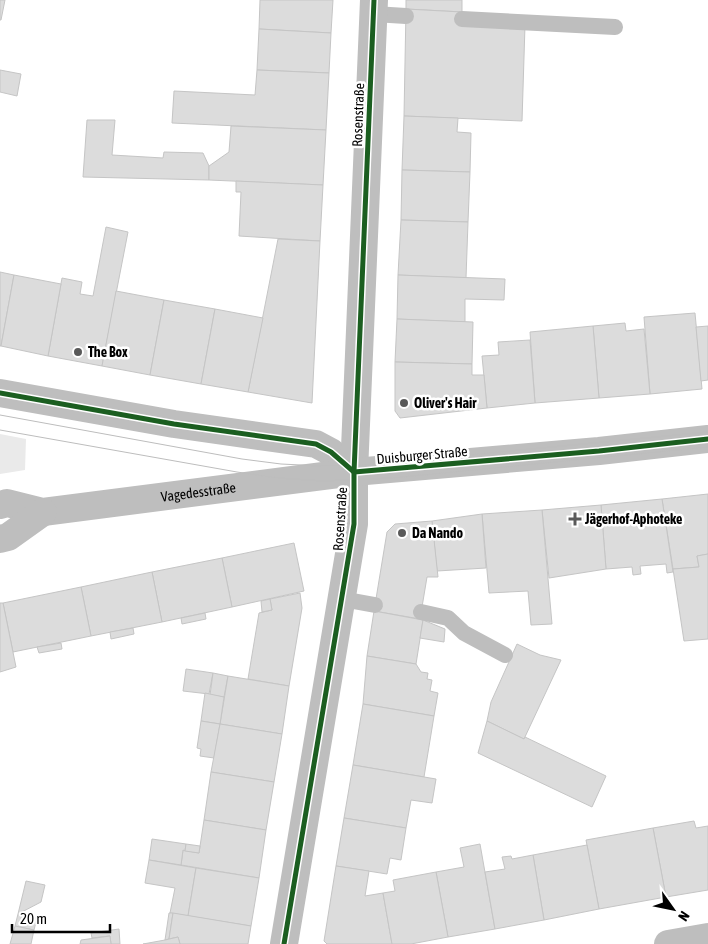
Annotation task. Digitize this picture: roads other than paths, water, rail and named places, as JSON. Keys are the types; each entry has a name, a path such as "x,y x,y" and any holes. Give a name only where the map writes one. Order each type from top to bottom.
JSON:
{"street":[{"name":"Rosenstraße","path":"284,944 354,524 354,472 374,7"},
{"path":"0,393 174,424 316,444 331,452 354,472"},
{"name":"Duisburger Straße","path":"354,472 708,440"},
{"name":"Vagedesstraße","path":"0,505 7,503 43,512 354,472"},
{"name":"Vagedesstraße","path":"0,539 8,537 43,512"},
{"path":"668,944 708,937"}],"lane":[{"path":"374,7 406,16"},
{"path":"462,19 615,28"},
{"path":"342,599 375,604"},
{"path":"421,612 448,618 464,633 505,654"}],"tram line":[{"path":"0,415 242,459 281,464 321,466 354,466 708,432"},
{"path":"0,430 237,472 278,478 323,481 392,478 708,447"}],"place":[{"name":"The Box","path":"78,352"},
{"name":"Oliver's Hair","path":"404,403"},
{"name":"Jägerhof-Aphoteke","path":"575,519"},
{"name":"Da Nando","path":"402,533"}]}
